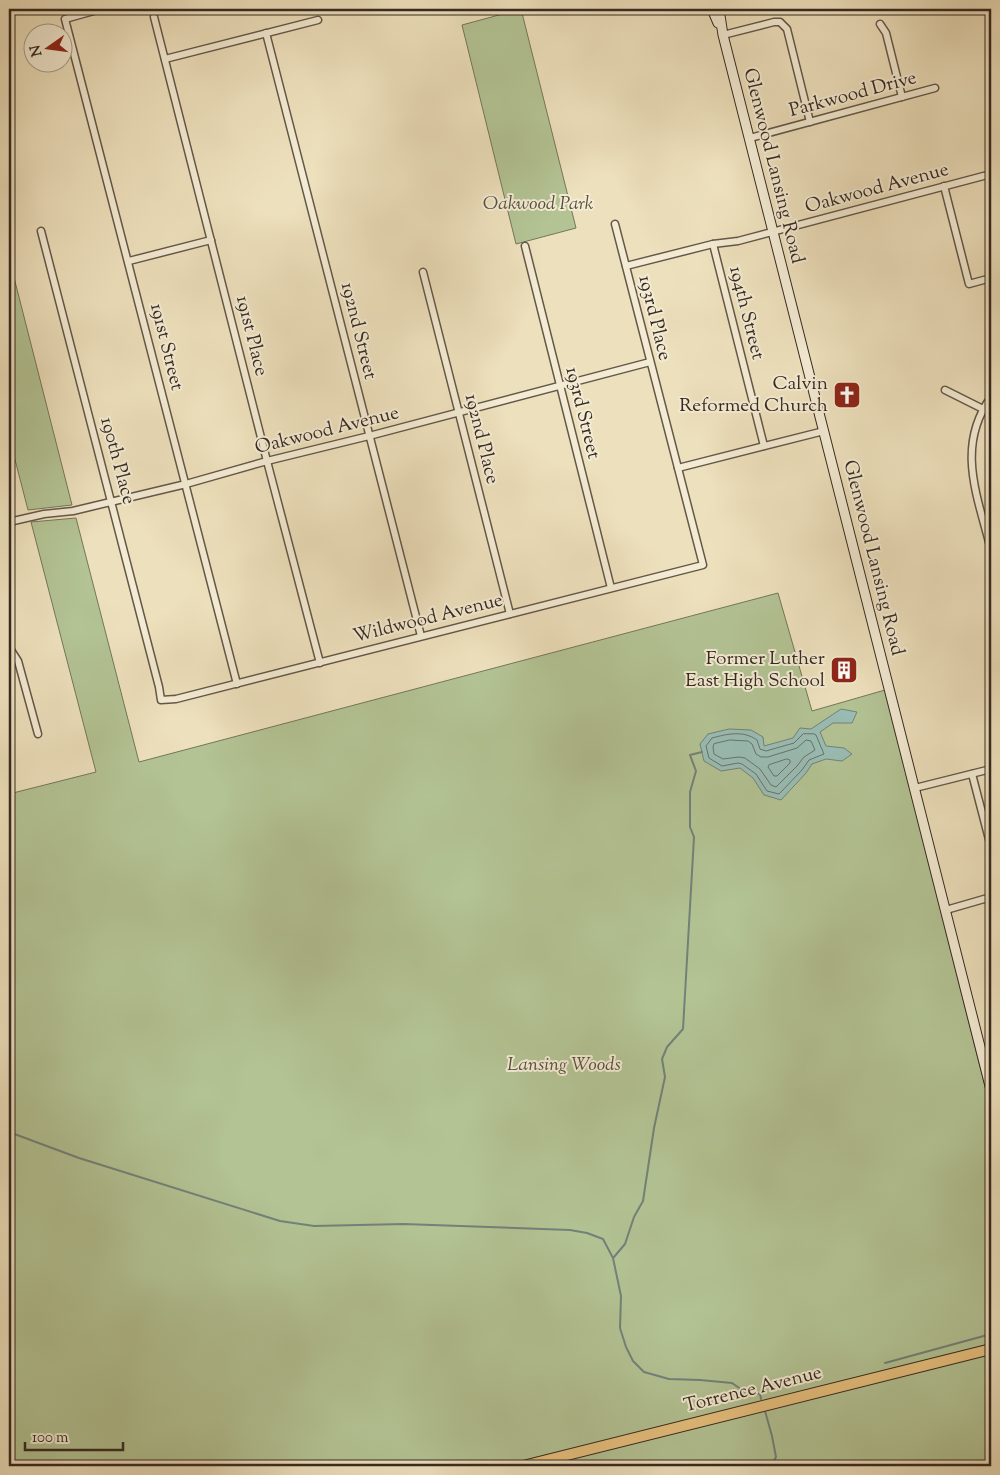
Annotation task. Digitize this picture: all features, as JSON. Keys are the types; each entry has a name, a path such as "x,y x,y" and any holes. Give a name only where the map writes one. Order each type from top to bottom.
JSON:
{"main road":[{"name":"Glenwood Lansing Road","path":"712,9 723,35"},
{"name":"Glenwood Lansing Road","path":"720,9 723,35 991,1090"},
{"name":"Torrence Avenue","path":"523,1466 991,1349"}],"street":[{"name":"191st Street","path":"101,9 65,19 237,684"},
{"name":"191st Place","path":"154,17 266,461 320,663"},
{"path":"164,59 318,20"},
{"path":"723,35 780,22 787,29 810,122"},
{"path":"880,24 886,33 902,97"},
{"name":"192nd Street","path":"266,33 422,636"},
{"name":"Parkwood Drive","path":"750,138 935,88"},
{"name":"Oakwood Avenue","path":"626,266 713,244 738,241 991,174"},
{"path":"944,186 969,284 991,278"},
{"name":"193rd Place","path":"615,224 703,565"},
{"name":"190th Place","path":"41,230 112,501 161,700"},
{"path":"129,261 211,240"},
{"name":"194th Street","path":"713,244 764,446"},
{"name":"193rd Street","path":"525,246 611,588"},
{"name":"192nd Place","path":"423,272 510,614"},
{"name":"Oakwood Avenue","path":"9,522 44,514 73,511 186,484 266,461 459,413 650,362"},
{"path":"945,390 983,409"},
{"path":"991,397 983,409 973,437 971,461 991,550"},
{"path":"678,468 824,431"},
{"name":"Wildwood Avenue","path":"161,700 176,699 237,684 703,565"},
{"path":"9,647 18,661 38,734"},
{"path":"915,788 991,769"},
{"path":"972,774 991,847"},
{"path":"946,910 991,897"}],"green space":[{"name":"Oakwood Park","path":"521,9 576,228 516,244 462,25"},
{"path":"9,258 72,505 28,510 11,444 9,436"},
{"name":"Lansing Woods","path":"76,518 139,762 778,593 812,711 885,690 991,1110 991,1466 9,1466 9,794 96,772 31,522"}],"water":[{"path":"841,709 857,712 852,723 833,723 820,732 826,746 844,748 852,754 842,761 826,759 812,764 781,800 764,795 753,778 740,768 721,771 704,761 700,744 708,734 729,729 751,730 763,737 764,746 793,738 800,728 811,729"}],"waterway":[{"path":"614,1257 625,1244 634,1217 643,1201 654,1128 665,1077 662,1059 667,1047 683,1029 694,837 690,827 690,792 696,771 690,755 702,752"},
{"path":"9,1132 79,1158 280,1221 314,1226 404,1224 570,1230 587,1233 603,1239 613,1258 621,1296 620,1328 633,1361 644,1372 669,1379 732,1383 745,1392 760,1394 761,1399"},
{"path":"885,1363 991,1334"},
{"path":"765,1411 776,1457 771,1466"}],"place":[{"name":"Calvin Reformed Church","path":"847,395"},
{"name":"Former Luther East High School","path":"844,670"}]}
